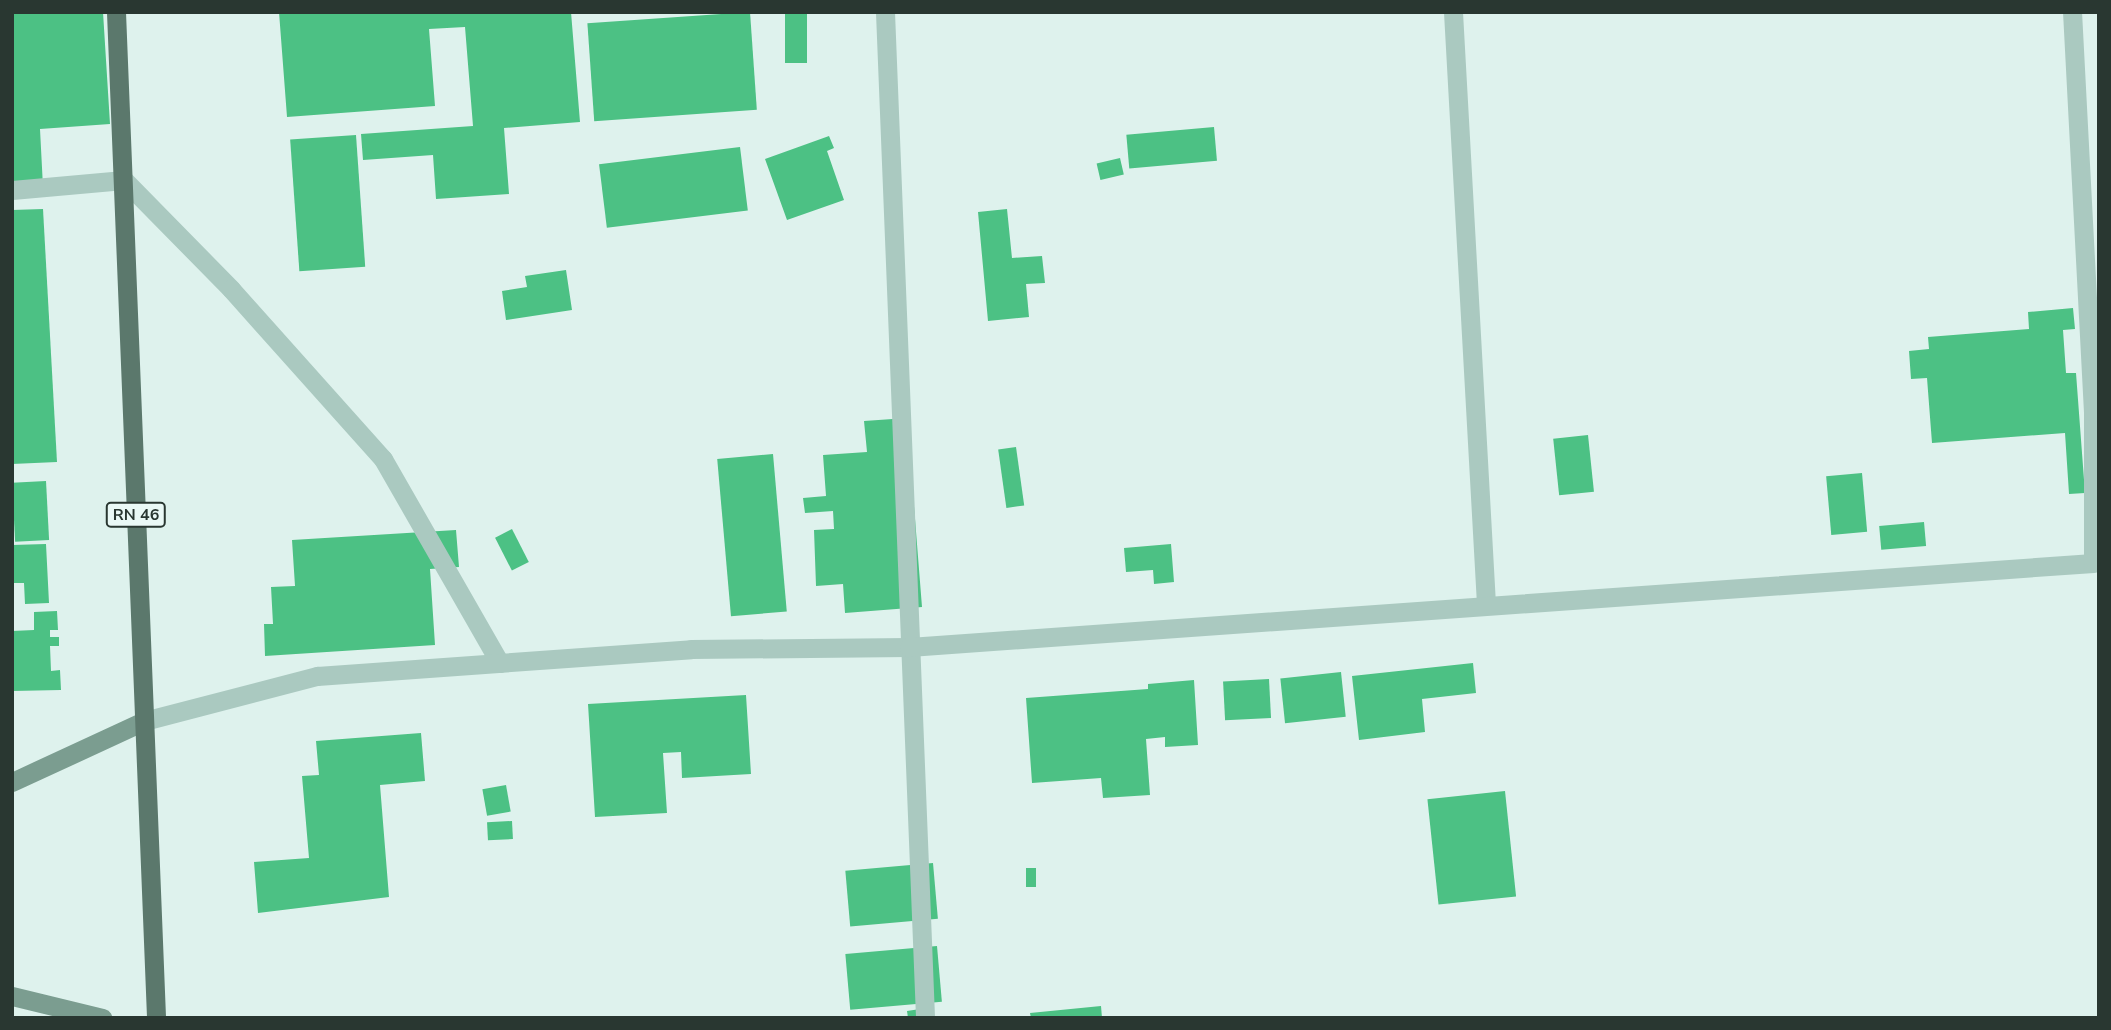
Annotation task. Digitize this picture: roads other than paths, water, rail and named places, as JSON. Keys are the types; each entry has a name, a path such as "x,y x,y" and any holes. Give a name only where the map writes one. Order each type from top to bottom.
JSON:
{"main road":[{"name":"RN 46","path":"116,12 156,1018"},
{"path":"12,782 144,721"},
{"path":"12,996 68,1014 102,1018"}],"street":[{"path":"885,12 925,1018"},
{"path":"1453,12 1486,605"},
{"path":"144,721 317,676 691,649 909,647 2096,562 2093,425 2072,12"},
{"path":"12,190 124,180 240,299 383,459 500,663"}]}
